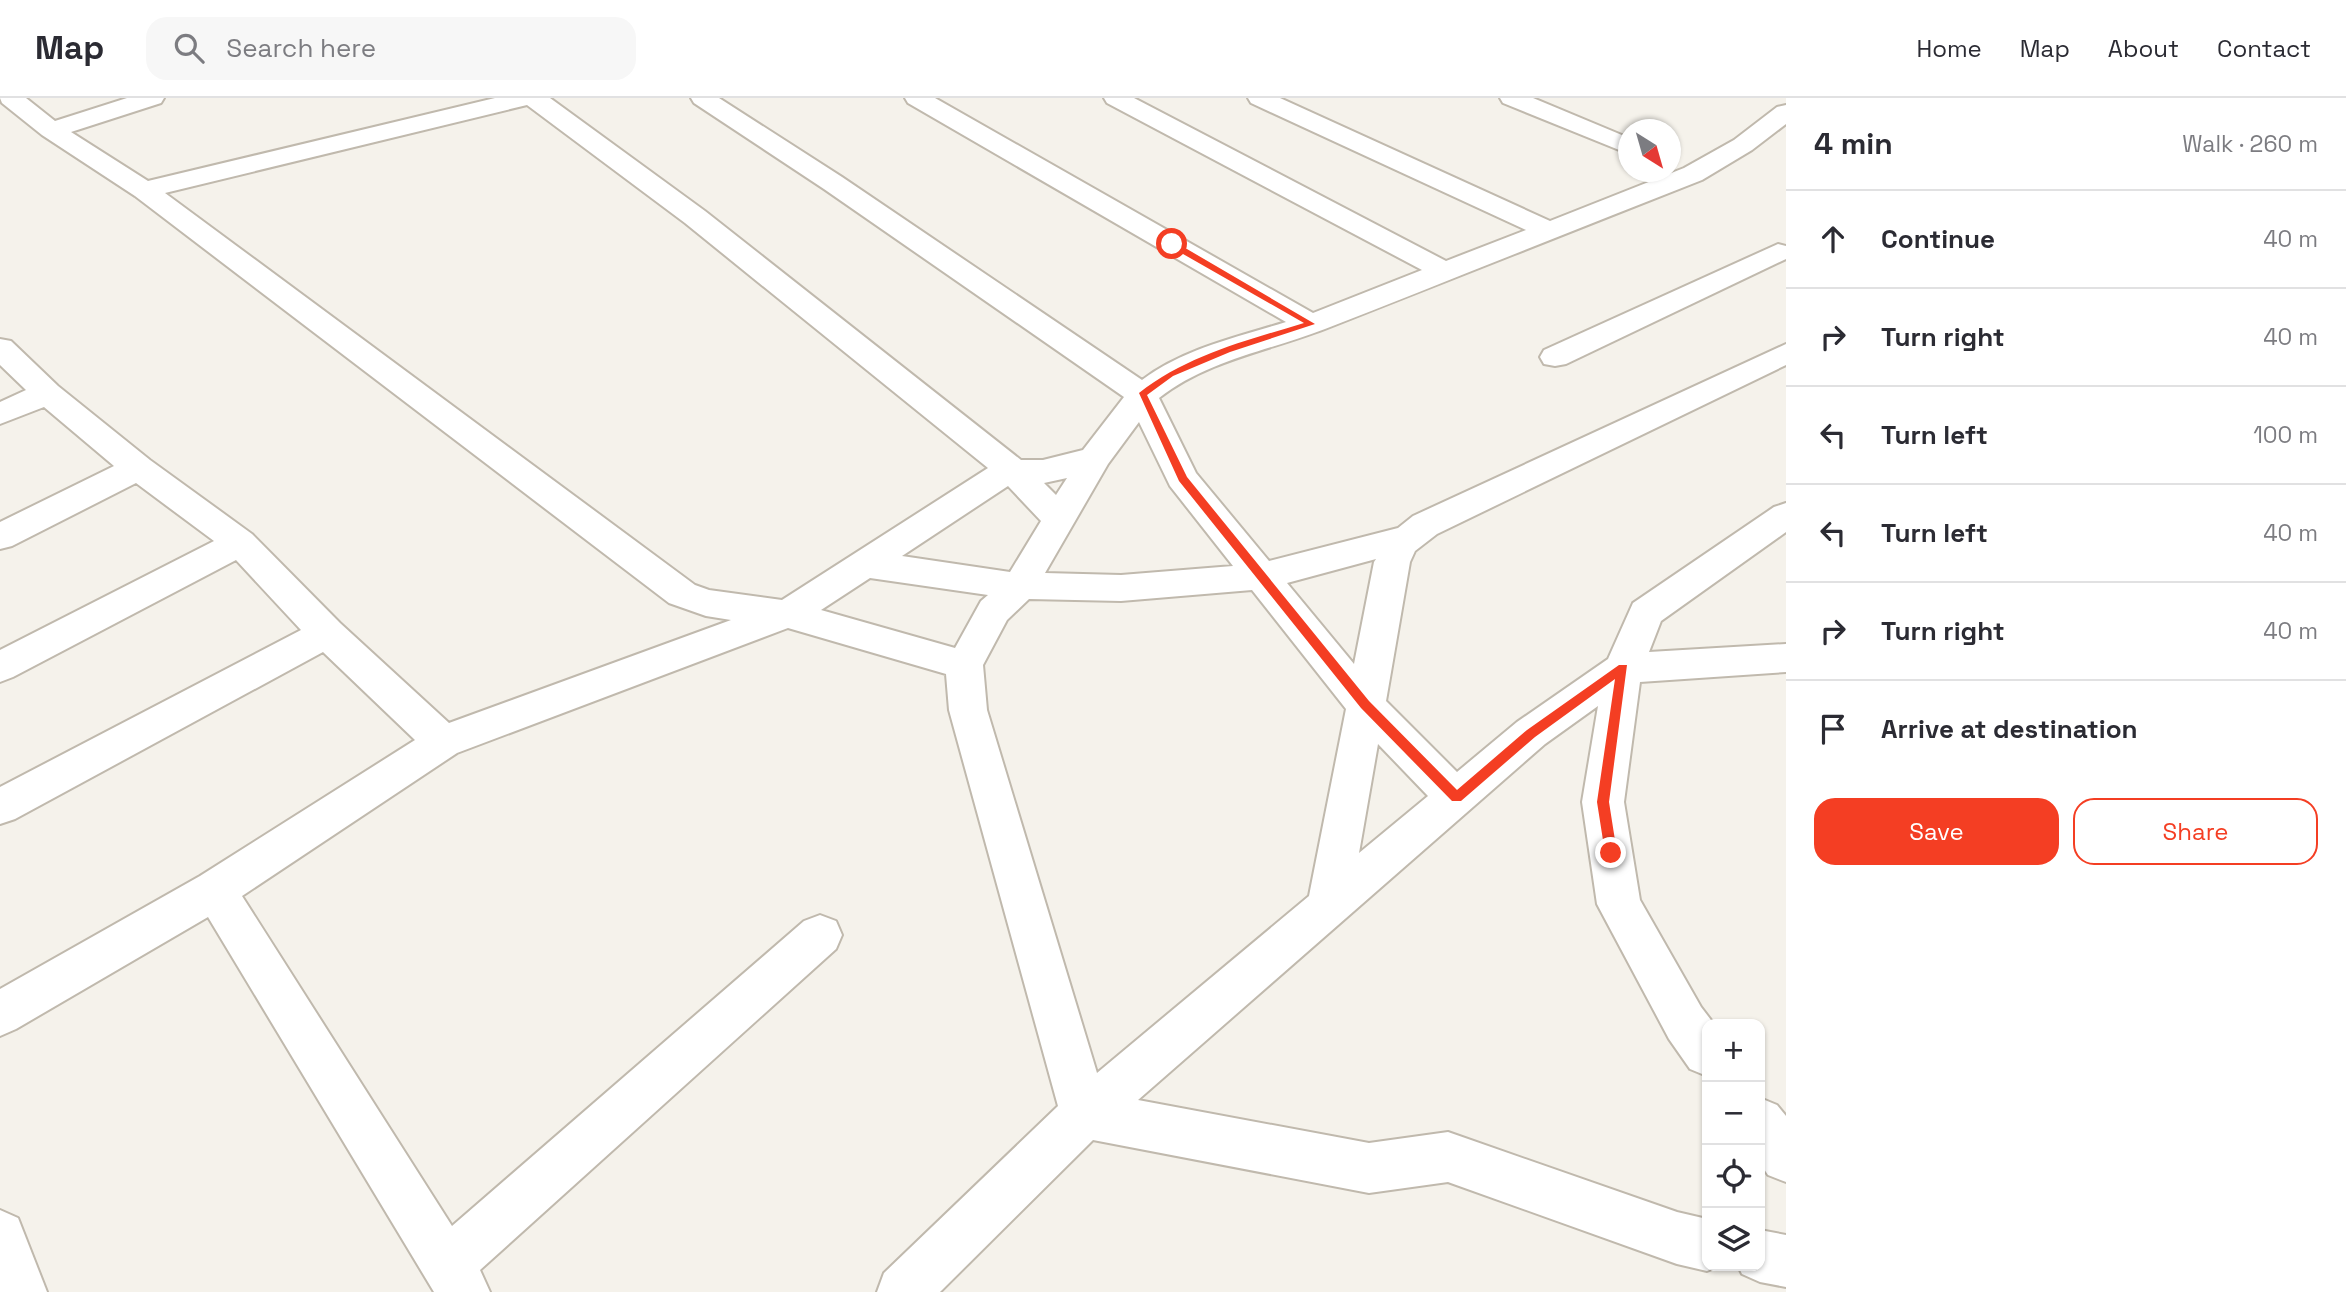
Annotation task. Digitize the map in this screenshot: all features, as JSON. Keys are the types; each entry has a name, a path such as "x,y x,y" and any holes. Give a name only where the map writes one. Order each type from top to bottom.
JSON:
{"street":[{"path":"11,98 51,130 144,190 682,594 706,603 787,614 964,665"},
{"path":"51,130 152,98"},
{"path":"144,190 525,98"},
{"path":"534,98 695,217 1011,469 1059,519"},
{"path":"703,98 833,183 1142,395 1182,478 1264,576 1365,705 1456,798"},
{"path":"917,98 1311,324"},
{"path":"1116,98 1446,272"},
{"path":"1261,98 1548,230"},
{"path":"1512,98 1618,142"},
{"path":"1085,1114 968,710 964,665 993,611 1020,586 1095,458 1142,395 1170,374 1226,350 1311,324 1548,230 1742,145 1786,112"},
{"path":"1555,357 1783,252"},
{"path":"0,348 47,393 138,468 240,543 327,633 443,742"},
{"path":"1328,909 1392,562 1402,543 1425,525 1786,353"},
{"path":"0,414 47,393"},
{"path":"0,1014 215,890 443,742 787,614 1011,469 1033,474 1045,473 1095,458"},
{"path":"0,537 138,468"},
{"path":"1702,1046 1685,1023 1619,904 1603,802 1623,668 1646,613 1786,515"},
{"path":"864,564 1020,586 1121,588 1264,576 1411,537"},
{"path":"0,667 240,543"},
{"path":"0,807 327,633"},
{"path":"903,1292 1085,1114 1531,733 1623,668 1786,657"},
{"path":"215,890 456,1278 820,935"},
{"path":"1085,1114 1369,1168 1448,1157 1677,1238 1702,1244"},
{"path":"1765,1129 1786,1157"},
{"path":"0,1236 21,1292"},
{"path":"1765,1257 1786,1261"}],"route":[{"path":"1172,244 1311,324 1226,350 1170,374 1142,395 1182,478 1299,619 1365,705 1456,798 1531,733 1623,668 1603,802 1611,853"}]}
